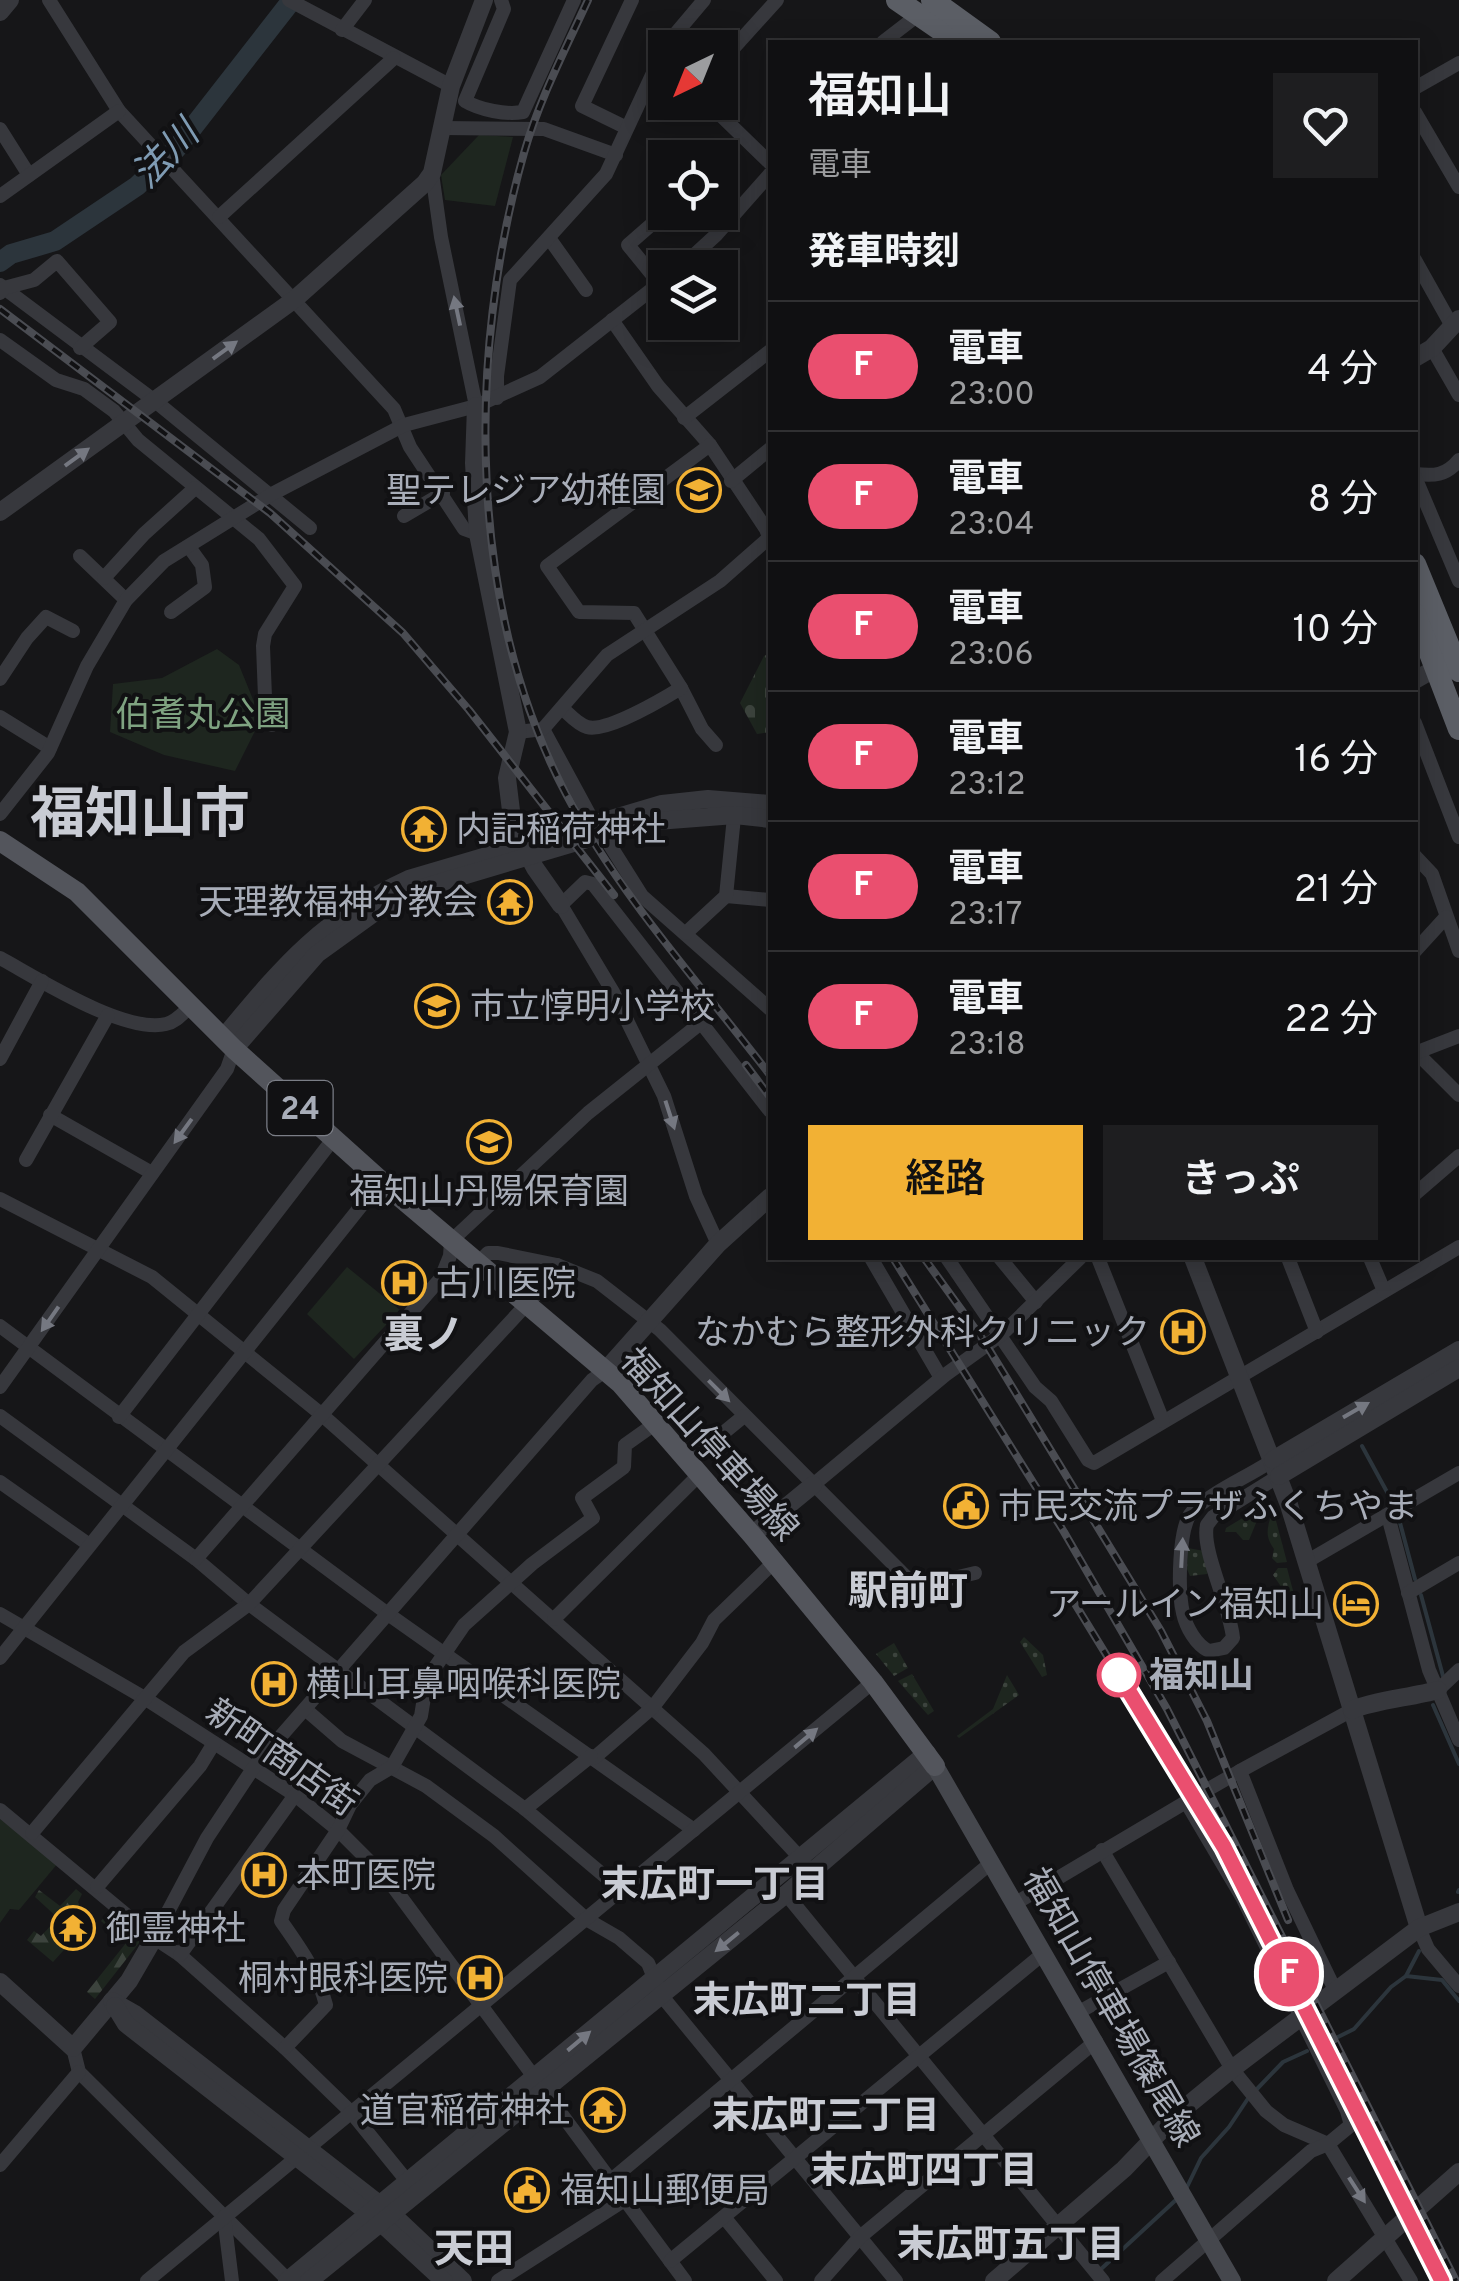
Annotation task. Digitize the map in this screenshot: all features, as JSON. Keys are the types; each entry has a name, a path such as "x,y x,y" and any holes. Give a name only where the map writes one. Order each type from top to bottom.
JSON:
{"highway":[{"path":"897,0 934,5 987,40"},
{"path":"934,5 957,40"},
{"path":"1418,575 1459,728"},
{"path":"1418,619 1442,659"}],"main road":[{"name":"福知山停車場線","path":"0,841 77,892 228,1044 605,1371 695,1467 873,1682 931,1759"},
{"name":"福知山停車場篠尾線","path":"931,1759 1232,2281"}],"street":[{"path":"0,12 10,0"},
{"path":"49,0 120,111 394,409 410,447 444,493 464,529 478,534"},
{"path":"342,30 365,0"},
{"path":"484,0 452,86 432,173 476,406 478,534 518,732 507,778 513,827 612,992 664,1096 696,1196 718,1244"},
{"path":"501,0 504,9 465,101 472,106 514,114 524,112 574,0"},
{"path":"626,128 582,106 632,0"},
{"path":"677,30 704,0"},
{"path":"738,43 777,0"},
{"path":"294,4 452,86"},
{"path":"886,40 934,5"},
{"path":"219,217 394,58"},
{"path":"1418,86 1459,64"},
{"path":"497,398 510,280 606,174 648,88"},
{"path":"0,196 120,111"},
{"path":"1418,117 1459,187"},
{"path":"726,120 768,161"},
{"path":"443,128 544,129 616,155"},
{"path":"0,129 28,176"},
{"path":"0,512 296,299 432,173"},
{"path":"700,250 768,176"},
{"path":"648,228 628,245 648,266"},
{"path":"549,238 586,290"},
{"path":"1,289 34,280 57,261 110,322 80,348"},
{"path":"1418,265 1456,322 1432,348 1418,356"},
{"path":"1,289 155,401 310,528"},
{"path":"0,814 50,748 88,666 126,600 164,561 272,494 404,426 476,406 540,377 648,292"},
{"path":"612,320 684,418 710,445 768,534"},
{"path":"0,340 56,380 84,389 124,422 138,440 259,539 295,586 265,634 263,646 266,697 274,712 272,725"},
{"path":"1432,348 1459,395"},
{"path":"684,418 768,353"},
{"path":"710,445 547,566 579,612 634,613 702,729 716,745"},
{"path":"731,481 768,451"},
{"path":"1418,475 1437,476 1459,460"},
{"path":"1418,482 1459,582"},
{"path":"104,578 194,488"},
{"path":"404,516 444,493"},
{"path":"518,732 543,728 607,655 720,582 768,538"},
{"path":"171,612 206,587 202,565 189,547"},
{"path":"80,556 126,600"},
{"path":"0,679 46,617 73,631"},
{"path":"1418,678 1442,659"},
{"path":"562,708 583,726 596,728 681,688"},
{"path":"0,717 50,748"},
{"path":"543,728 598,829 642,896 768,1007"},
{"path":"1418,730 1459,837"},
{"path":"0,1387 228,1069 228,1044 295,976 352,926 422,888 524,850 598,829 768,804"},
{"path":"735,808 768,818"},
{"path":"686,933 726,896 735,808"},
{"path":"1418,859 1432,874 1459,951"},
{"path":"561,905 585,882 594,884 768,1108"},
{"path":"726,896 768,900"},
{"path":"1418,948 1446,917"},
{"path":"0,958 108,1014 164,1024 191,1006"},
{"path":"0,1059 42,981"},
{"path":"26,1160 108,1014"},
{"path":"196,1559 440,1278 452,1240 588,1114 702,1022"},
{"path":"1418,1051 1459,1036"},
{"path":"1418,1054 1459,1095"},
{"path":"50,1115 152,1173"},
{"path":"119,1417 334,1138"},
{"path":"1418,1191 1459,1156"},
{"path":"0,1658 381,1180"},
{"path":"74,2048 129,1981 207,1838 254,1767 592,1380 649,1324 718,1244 768,1198"},
{"path":"0,1199 152,1277 322,1414 704,1754 806,1864"},
{"path":"949,1260 1036,1387 1051,1401 1088,1460 1094,1463 1459,1247"},
{"path":"478,1263 488,1254 498,1253 557,1265 597,1282 649,1324 744,1416 915,1590 975,1573"},
{"path":"873,1260 941,1378"},
{"path":"1002,1260 1036,1302"},
{"path":"752,1535 941,1378 1002,1334 1078,1260"},
{"path":"1099,1260 1163,1421"},
{"path":"1194,1260 1276,1468 1419,1928 1428,1948 1459,1986"},
{"path":"1289,1260 1318,1332"},
{"path":"1371,1260 1384,1291"},
{"path":"32,1834 184,1652 249,1604 550,1279 557,1265"},
{"path":"0,1326 388,1614 694,1830"},
{"path":"1459,1350 1276,1468 1213,1517 1207,1525 1207,1544 1233,1638 1224,1648 1209,1651 1196,1640 1183,1614 1182,1544 1186,1522 1196,1508 1276,1468 1459,1368"},
{"path":"0,1416 525,1809 622,1890"},
{"path":"554,1619 744,1416"},
{"path":"285,2048 326,2005 305,1955 281,1921 284,1910 360,1792 370,1780 392,1766 416,1726 427,1679 464,1625 593,1518 582,1498 624,1467 626,1445 656,1423"},
{"path":"1306,1562 1459,1473"},
{"path":"0,1482 88,1544"},
{"path":"1388,1516 1438,1690 1459,1740"},
{"path":"525,1809 653,1707 702,1643 714,1620 773,1563"},
{"path":"1408,1593 1459,1563"},
{"name":"新町商店街","path":"0,1614 254,1767 338,1830 389,1880 685,2281"},
{"path":"1016,1903 1102,1850 1352,1710 1438,1690 1459,1670"},
{"path":"147,2281 873,1682"},
{"path":"305,1709 342,1741 426,1786 494,1836 586,1919 619,1938 648,1963 658,1986 896,2281"},
{"path":"96,1887 200,1766 214,1743"},
{"path":"0,1982 74,2048 79,2072 288,2281 380,2213 538,2085 931,1759"},
{"path":"1240,1771 1287,1890 1335,1990"},
{"path":"180,1954 295,1795"},
{"path":"1162,2281 1311,2150 1328,2144 1351,2125 1242,1898 1186,1802"},
{"path":"0,1810 154,1938 180,1954 285,2048 351,2112 407,2181"},
{"path":"1102,1850 1232,2068 1266,2111 1284,2125 1328,2144 1412,2281"},
{"path":"612,2180 992,1862"},
{"path":"658,1986 786,1894 806,1864"},
{"path":"786,1894 1102,2281"},
{"path":"994,2281 1232,2068 1419,1928 1459,1912"},
{"path":"670,2261 1044,1953"},
{"path":"1079,2012 1168,1962"},
{"path":"112,2001 135,2014 462,2281"},
{"path":"821,2281 860,2236 1096,2041"},
{"path":"0,2164 79,2072"},
{"path":"309,2281 380,2213 407,2181 538,2085"},
{"path":"1336,2281 1459,2172"},
{"path":"498,2281 626,2199"},
{"path":"380,2213 444,2281"},
{"path":"224,2216 232,2281"},
{"path":"724,2217 776,2281"}],"green space":[{"path":"479,135 513,137 495,206 445,200 441,175"},
{"name":"伯耆丸公園","path":"217,649 239,665 261,719 235,771 164,755 110,732 113,684 162,678"},
{"path":"768,654 768,732 757,734 740,703"},
{"path":"347,1267 400,1310 354,1359 307,1314"},
{"path":"1256,1510 1261,1511 1249,1540 1243,1540 1236,1532 1225,1532 1226,1528"},
{"path":"1271,1515 1275,1517 1287,1562 1277,1563 1272,1558 1274,1549 1268,1533"},
{"path":"1188,1548 1204,1551 1207,1574 1190,1576"},
{"path":"1278,1568 1287,1568 1297,1606 1291,1615 1282,1607 1280,1585 1273,1575"},
{"path":"1024,1637 1043,1655 1047,1675 1042,1677 1020,1642"},
{"path":"894,1643 908,1668 894,1676 876,1654"},
{"path":"912,1674 934,1711 928,1715 898,1681"},
{"path":"1007,1675 1019,1695 959,1738 993,1709"},
{"path":"0,1819 58,1863 19,1910 10,1909 0,1923"},
{"path":"76,1889 82,1894 78,1902 81,1908 67,1930 72,1941 53,1962 27,1940 34,1931 41,1936 58,1918 35,1897 39,1890 60,1906"},
{"path":"112,1908 141,1936 95,1999 87,1992 126,1943 101,1921"}],"waterway":[{"name":"法川","path":"0,262 11,254 55,241 137,186 176,149 292,0"},
{"path":"1362,1446 1393,1503"},
{"path":"1399,1519 1415,1579"},
{"path":"1421,1595 1443,1676"},
{"path":"1433,1705 1459,1764"},
{"path":"1406,1976 1419,1951"},
{"path":"1324,2044 1354,2029 1391,1987 1406,1976 1442,1980 1459,2001"},
{"path":"1256,2090 1283,2062 1307,2051"},
{"path":"1187,2187 1201,2158 1249,2097"},
{"path":"1100,2270 1178,2198"}],"railway":[{"path":"588,0 537,114 505,231 486,395 494,562 510,643 533,721 566,794 636,904 768,1072"},
{"path":"0,309 270,513 403,633 469,710 614,895"},
{"path":"746,1065 768,1094"},
{"path":"894,1260 1064,1532 1167,1709 1456,2281"},
{"path":"925,1260 984,1341 1161,1631 1207,1721 1288,1920"},
{"path":"1069,1594 1219,1839"}],"train":[{"name":"F","path":"1119,1675 1224,1847 1442,2281"}],"place":[{"name":"聖テレジア幼稚園","path":"699,490"},
{"name":"内記稲荷神社","path":"424,829"},
{"name":"天理教福神分教会","path":"510,902"},
{"name":"市立惇明小学校","path":"437,1006"},
{"name":"福知山丹陽保育園","path":"489,1142"},
{"name":"古川医院","path":"404,1283"},
{"name":"なかむら整形外科クリニック","path":"1183,1332"},
{"name":"市民交流プラザふくちやま","path":"966,1506"},
{"name":"アールイン福知山","path":"1356,1604"},
{"name":"福知山","path":"1119,1675"},
{"name":"横山耳鼻咽喉科医院","path":"274,1684"},
{"name":"本町医院","path":"264,1875"},
{"name":"御霊神社","path":"73,1928"},
{"name":"桐村眼科医院","path":"480,1978"},
{"name":"道官稲荷神社","path":"603,2110"},
{"name":"福知山郵便局","path":"527,2190"}],"district":[{"name":"福知山市","path":"140,813"},
{"name":"裏ノ","path":"424,1334"},
{"name":"駅前町","path":"908,1590"},
{"name":"末広町一丁目","path":"715,1884"},
{"name":"末広町二丁目","path":"807,2000"},
{"name":"末広町三丁目","path":"826,2115"},
{"name":"末広町四丁目","path":"924,2170"},
{"name":"末広町五丁目","path":"1011,2244"},
{"name":"天田","path":"474,2248"}]}
